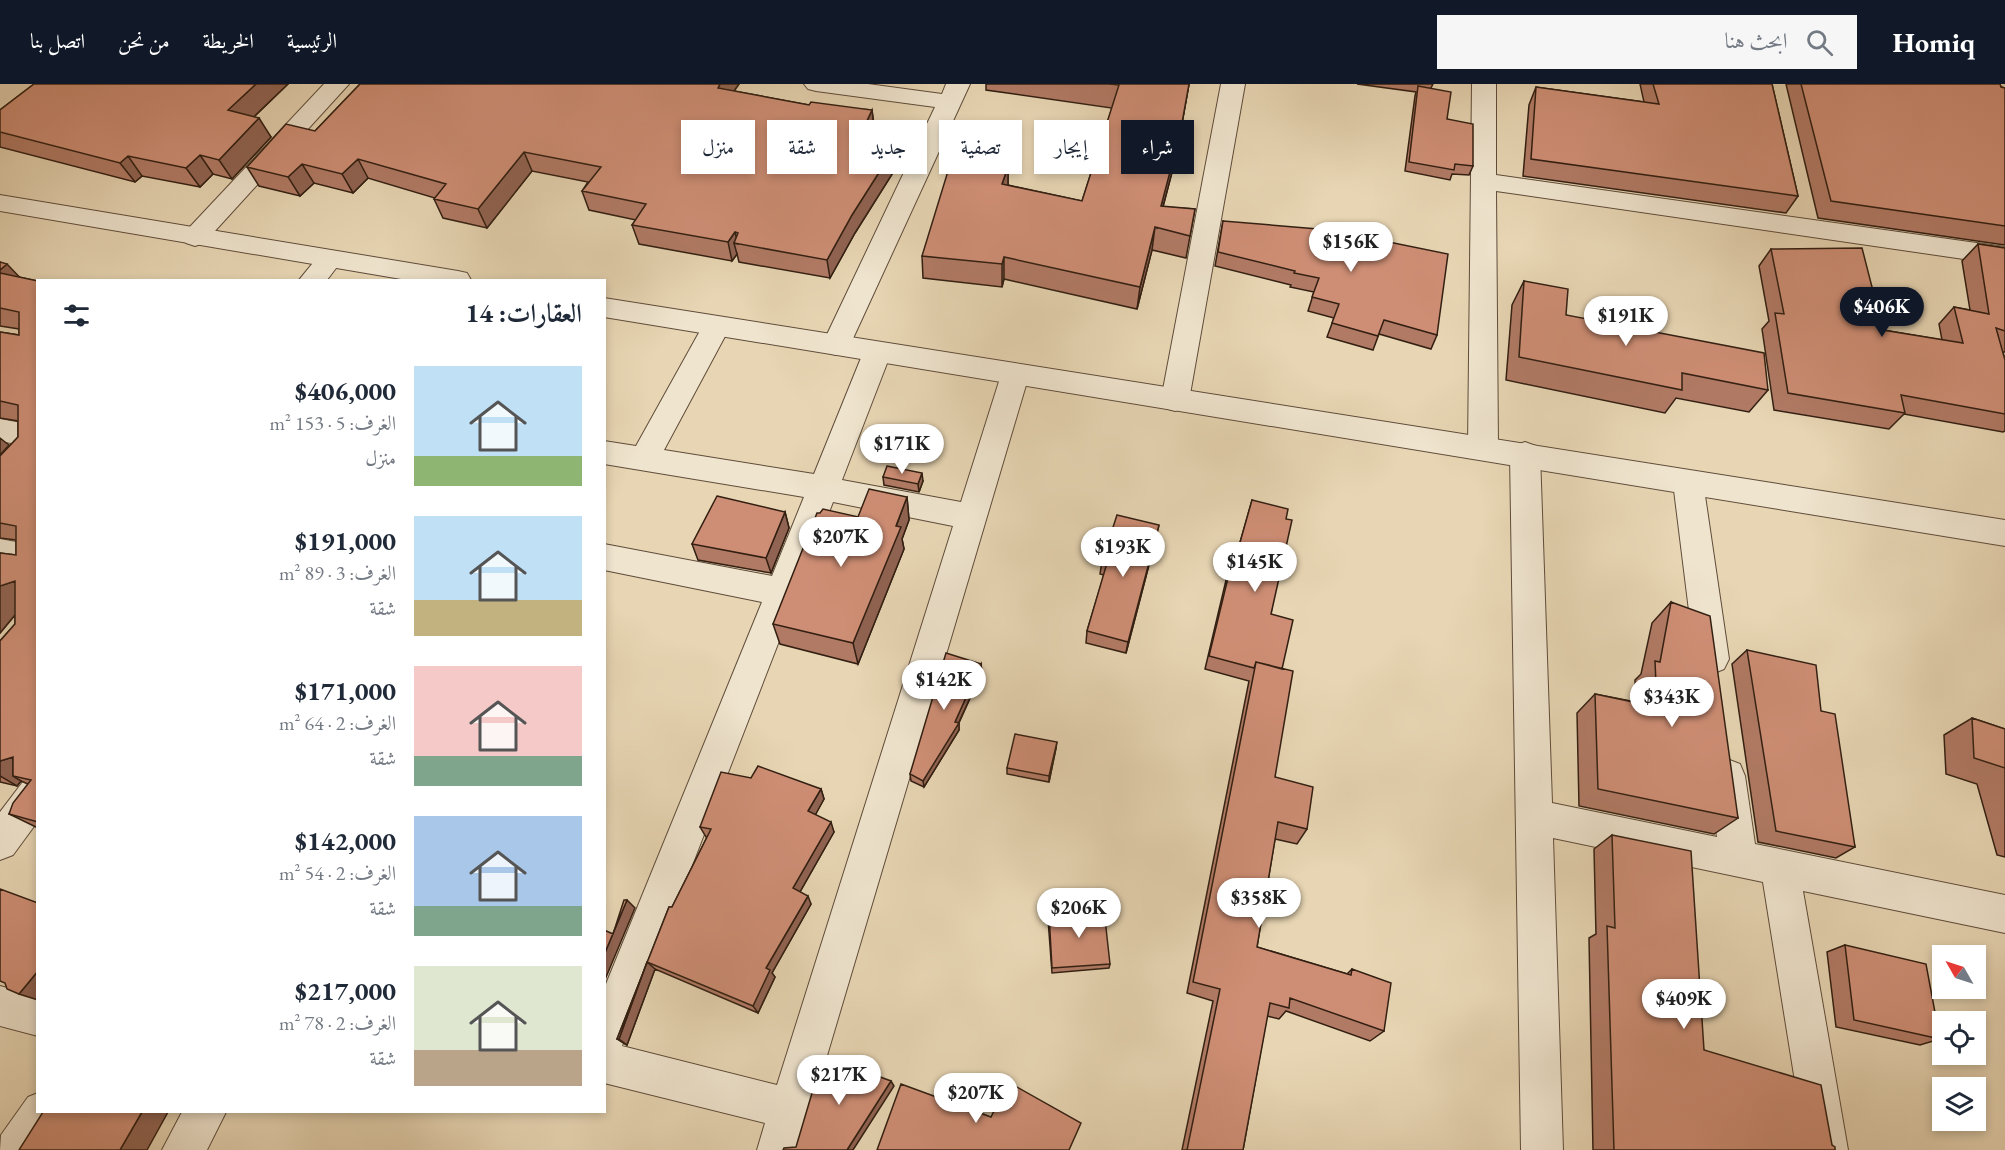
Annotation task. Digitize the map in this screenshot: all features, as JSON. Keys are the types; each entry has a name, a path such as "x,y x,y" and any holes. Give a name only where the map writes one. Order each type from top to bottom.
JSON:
{"street":[{"path":"195,237 337,84"},
{"path":"816,84 954,93 836,345"},
{"path":"1175,400 1233,84"},
{"path":"1483,447 1484,84"},
{"path":"1484,181 1801,215 2005,256"},
{"path":"0,203 452,279"},
{"path":"313,279 330,259"},
{"path":"606,307 716,327 1483,447 2005,533"},
{"path":"645,459 716,327"},
{"path":"606,1035 877,352"},
{"path":"778,1150 1015,375"},
{"path":"0,430 36,437"},
{"path":"14,462 36,438"},
{"path":"606,452 823,488 973,517"},
{"path":"1526,454 1542,1150"},
{"path":"1688,482 1717,695"},
{"path":"0,552 36,559"},
{"path":"606,558 782,592"},
{"path":"1723,742 1739,860"},
{"path":"13,829 36,794"},
{"path":"1534,817 2005,914"},
{"path":"1780,868 1827,1150"},
{"path":"0,1006 36,1015"},
{"path":"606,1063 791,1109"},
{"path":"16,1150 42,1113"},
{"path":"183,1150 204,1113"}],"building":[{"path":"34,84 256,84 228,110 259,118 219,160 200,155 186,168 128,156 120,163 0,132 0,110"},
{"path":"360,84 720,84 718,88 809,105 811,102 872,110 867,120 849,120 849,174 878,174 827,260 734,243 738,233 735,232 728,242 632,225 646,204 582,191 601,167 524,152 478,209 434,199 446,184 358,159 342,174 302,164 288,177 247,167 286,124 315,131"},
{"path":"1110,84 1189,84 1183,120 1121,120 1121,174 1169,174 1161,206 1195,209 1190,236 1155,227 1140,287 1004,257 1002,264 922,256 947,174 1006,174 1002,184 1082,201 1091,174 1109,174 1108,120 1119,85"},
{"path":"1653,84 1772,84 1798,196 1531,159 1536,87 1659,104"},
{"path":"1801,84 2000,84 2005,88 2005,226 1831,201"},
{"path":"1418,86 1451,92 1447,119 1473,124 1473,166 1455,164 1454,170 1409,162"},
{"path":"1223,221 1330,230 1448,254 1437,335 1384,320 1378,336 1332,323 1339,304 1312,297 1319,278 1218,252"},
{"path":"1978,244 2005,248 2005,331 1996,328 2005,360 2005,414 1901,395 1905,413 1788,393 1775,313 1784,314 1771,249 1862,248 1883,330 1963,343 1954,307 1989,314"},
{"path":"0,262 7,264 0,270"},
{"path":"0,273 36,281 36,821 9,814 13,803 31,780 13,776 13,757 0,761 0,641 15,624 15,581 0,586 0,553 16,555 16,526 0,523 0,456 18,437 18,405 0,401 0,332 19,335 19,312 0,308"},
{"path":"1524,281 1568,289 1566,315 1764,353 1768,390 1682,373 1682,390 1519,357"},
{"path":"887,466 922,473 918,484 883,477"},
{"path":"869,489 907,497 896,526 901,527 853,643 773,624 817,513 823,509 858,517"},
{"path":"717,496 785,512 766,558 692,544"},
{"path":"1252,500 1288,509 1286,519 1292,520 1271,614 1293,620 1282,669 1256,662 1254,668 1209,656 1236,545 1239,546"},
{"path":"1117,515 1159,525 1128,642 1087,631 1107,563 1102,561"},
{"path":"1671,602 1710,616 1738,818 1598,789 1595,694 1657,707 1655,661 1660,662"},
{"path":"1747,650 1816,665 1821,711 1835,714 1855,847 1776,831"},
{"path":"946,653 981,664 955,722 959,723 923,781 910,774"},
{"path":"1256,662 1293,671 1275,777 1313,787 1307,829 1278,822 1257,947 1351,975 1352,969 1391,983 1384,1031 1290,998 1289,1008 1270,1003 1243,1150 1187,1150 1220,989 1193,982"},
{"path":"1972,718 2005,729 2005,768 1974,758"},
{"path":"1015,734 1057,742 1049,776 1007,768"},
{"path":"758,766 821,789 808,811 831,822 793,888 808,896 766,968 770,970 753,1006 647,962 669,907 672,907 711,829 700,827 721,772 751,778"},
{"path":"1612,835 1691,851 1704,1050 1821,1085 1832,1145 1835,1150 1614,1150 1607,926 1615,928"},
{"path":"0,889 36,902 36,973 19,994 7,989 5,983 0,981"},
{"path":"624,900 627,900 614,932"},
{"path":"1104,910 1110,964 1052,968 1049,914"},
{"path":"606,931 613,934 606,950"},
{"path":"1845,945 1926,964 1935,1011 1932,1011 1932,1037 1854,1020"},
{"path":"643,973 619,1039 617,1039"},
{"path":"823,1056 891,1081 847,1150 783,1150 796,1147"},
{"path":"1008,1082 1081,1123 1069,1150 877,1150 901,1084 991,1117"},
{"path":"42,1113 141,1113 120,1150 19,1150"}]}
